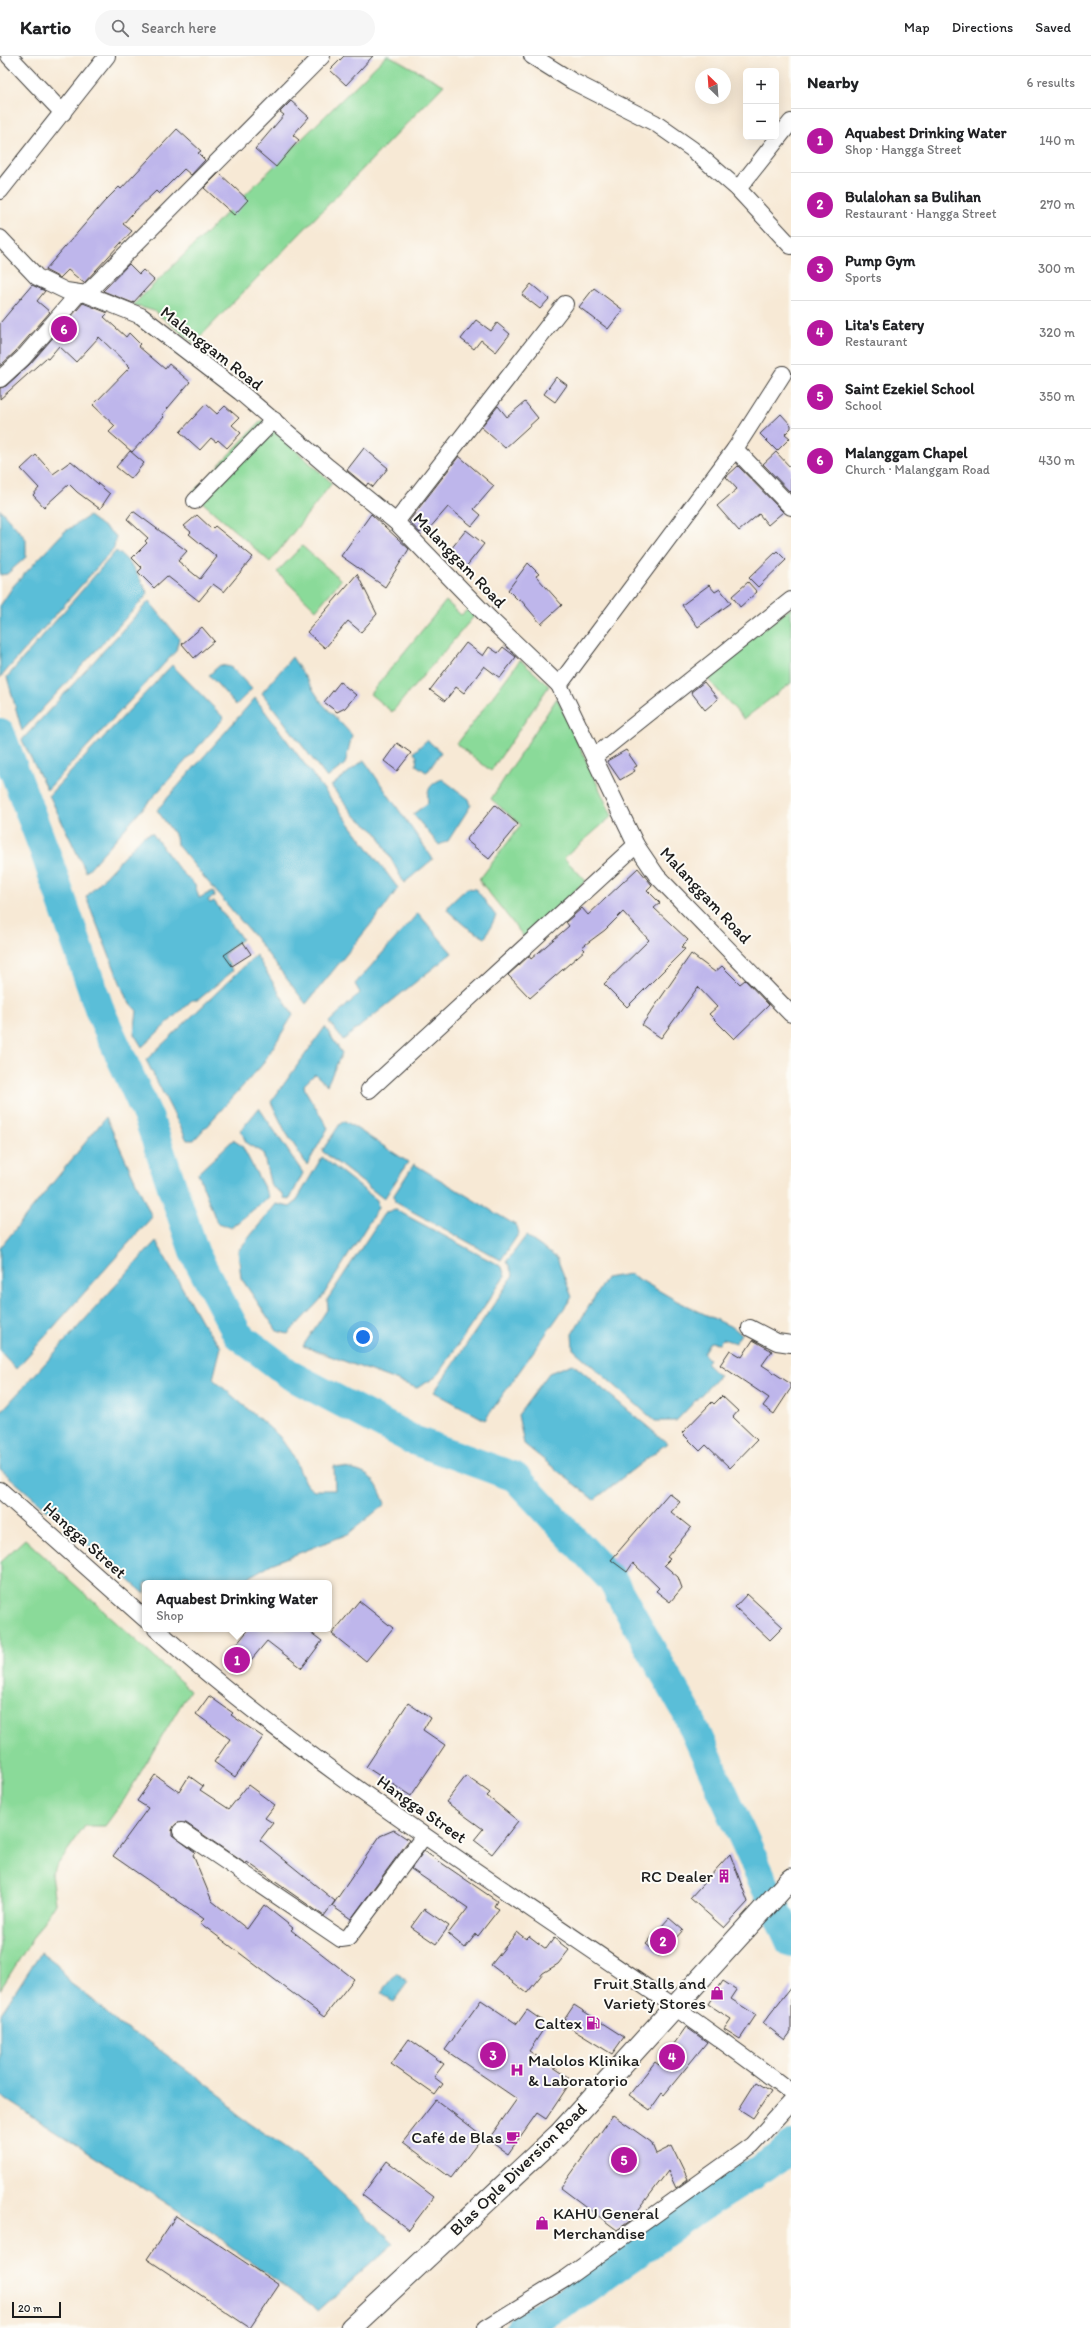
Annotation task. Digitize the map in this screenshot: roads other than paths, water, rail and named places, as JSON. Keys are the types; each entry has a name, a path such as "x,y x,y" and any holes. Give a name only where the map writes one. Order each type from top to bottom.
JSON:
{"main road":[{"name":"Blas Ople Diversion Road","path":"351,2328 559,2134 791,1879"}],"street":[{"path":"9,56 63,113"},
{"path":"0,191 107,56"},
{"path":"0,379 23,358 82,294 322,56"},
{"path":"532,56 572,82 655,123 692,149 738,188 791,246"},
{"path":"738,188 791,122"},
{"name":"Malanggam Road","path":"0,238 37,277 66,292 82,294 141,316 274,420 328,467 396,522 489,618 559,685 636,845 658,876 791,1014"},
{"path":"396,522 565,304"},
{"path":"559,685 735,448 783,374"},
{"path":"195,502 274,420"},
{"path":"735,448 791,507"},
{"path":"594,757 791,600"},
{"path":"369,1090 636,845"},
{"path":"750,1328 778,1342 791,1344"},
{"name":"Hangga Street","path":"0,1490 142,1616"},
{"name":"Hangga Street","path":"160,1632 252,1711 424,1836 675,2007 791,2092"},
{"path":"181,1831 341,1939 348,1938 424,1836"},
{"path":"486,2328 565,2279 752,2145 791,2102"}],"water":[{"path":"0,509 26,539 26,557 7,574 0,575"},
{"path":"89,516 116,536 114,548 0,678 0,606 14,585 64,532"},
{"path":"116,551 131,565 139,576 148,594 22,731 7,677"},
{"path":"149,601 179,638 176,651 47,790 22,740"},
{"path":"292,657 322,703 352,735 345,764 327,778 262,693"},
{"path":"172,665 224,718 86,872 49,795"},
{"path":"220,665 231,667 252,689 236,705 209,675"},
{"path":"255,698 398,888 384,908 306,1004 257,940 177,845 176,837 157,810"},
{"path":"427,740 441,752 426,772 416,765 417,757 414,752"},
{"path":"364,760 433,859 404,883 377,833 354,815 331,786"},
{"path":"442,779 469,799 471,805 448,841 439,845 413,814 428,803 428,791 434,783"},
{"path":"152,833 179,869 195,885 199,898 213,891 215,896 208,900 210,903 214,901 242,939 223,955 233,971 198,1000 192,1000 142,1047 134,1034 137,1011 127,1000 86,897 143,836"},
{"path":"467,888 476,889 496,916 485,938 465,926 447,910 449,905"},
{"path":"418,913 452,953 343,1040 329,1022 360,993 355,984"},
{"path":"256,955 293,1015 262,1065 194,1140 187,1140 146,1060"},
{"path":"325,1027 342,1053 327,1085 315,1074 304,1085 305,1090 328,1128 307,1165 285,1131 271,1102"},
{"path":"259,1108 303,1173 290,1199 284,1198 283,1194 271,1186 263,1153 246,1143 241,1130"},
{"path":"106,1117 152,1217 16,1369 0,1351 0,1248"},
{"path":"345,1121 408,1162 384,1199 322,1151 340,1124"},
{"path":"233,1140 242,1146 269,1197 232,1227 217,1223 198,1173"},
{"path":"322,1157 377,1200 378,1208 321,1299 288,1334 277,1331 241,1278 238,1251 276,1204 290,1207 295,1203"},
{"path":"414,1164 517,1226 519,1233 501,1260 395,1202 394,1195"},
{"path":"396,1210 502,1267 505,1276 436,1377 417,1388 303,1346 328,1308 327,1300 385,1212"},
{"path":"526,1236 557,1258 572,1297 485,1420 434,1392 513,1276 507,1261"},
{"path":"156,1241 202,1323 221,1347 213,1379 279,1436 294,1457 305,1483 314,1490 335,1490 334,1466 345,1468 361,1472 372,1479 377,1485 385,1504 348,1534 271,1564 244,1580 195,1580 185,1575 178,1580 142,1580 142,1591 0,1469 0,1413"},
{"path":"630,1274 677,1301 734,1328 741,1334 735,1343 723,1339 719,1343 710,1342 703,1353 709,1359 706,1363 719,1376 676,1421 655,1421 573,1349 572,1334 606,1278"},
{"path":"573,1364 667,1443 594,1500 524,1444 518,1415 549,1373"},
{"path":"41,1952 57,1964 70,1983 93,2000 118,2024 142,2037 224,2097 235,2113 314,2167 394,2243 318,2311 202,2226 2,2097 0,2095 0,2015"},
{"path":"397,1973 408,1982 393,2002 381,1993"}],"waterway":[{"path":"0,733 45,852 100,1011 149,1119 195,1254 238,1335 292,1376 413,1440 515,1477 612,1580 687,1713 791,1943"},
{"path":"520,2328 581,2292 707,2203 778,2158 791,2146"}],"place":[{"name":"Malanggam Chapel","path":"64,329"},
{"name":"Aquabest Drinking Water","path":"237,1660"},
{"name":"RC Dealer","path":"724,1876"},
{"name":"Bulalohan sa Bulihan","path":"663,1941"},
{"name":"Fruit Stalls and Variety Stores","path":"717,1993"},
{"name":"Caltex","path":"593,2023"},
{"name":"Pump Gym","path":"493,2055"},
{"name":"Lita's Eatery","path":"672,2057"},
{"name":"Malolos Klinika & Laboratorio","path":"517,2070"},
{"name":"Café de Blas","path":"513,2137"},
{"name":"Saint Ezekiel School","path":"624,2160"},
{"name":"KAHU General Merchandise","path":"542,2223"}]}
